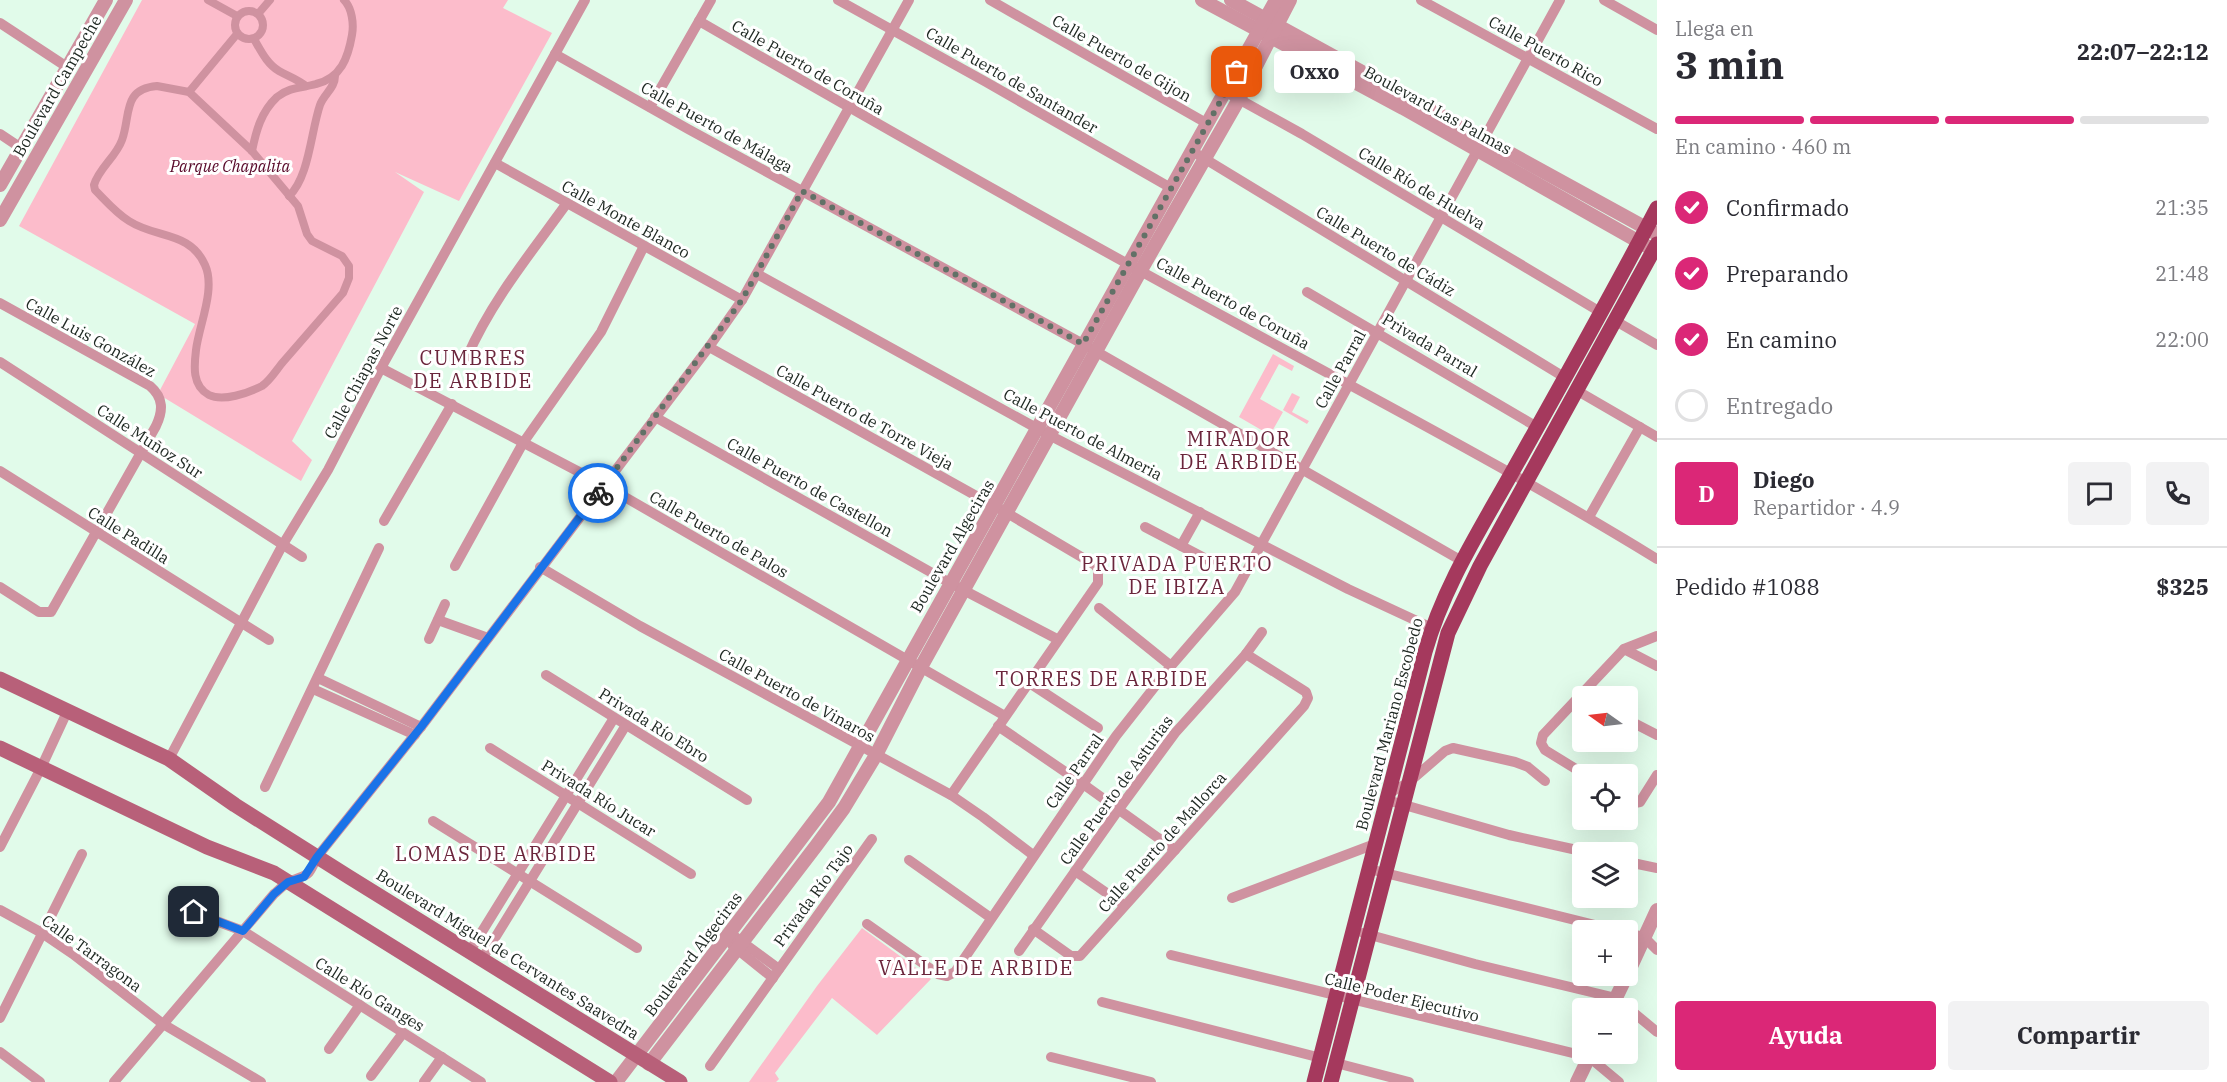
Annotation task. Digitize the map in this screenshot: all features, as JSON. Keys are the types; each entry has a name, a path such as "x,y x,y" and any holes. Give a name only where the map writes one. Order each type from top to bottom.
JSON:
{"main road":[{"name":"Boulevard Mariano Escobedo","path":"1331,1082 1443,647 1456,613 1576,390 1648,234 1657,208"},
{"name":"Boulevard Mariano Escobedo","path":"1314,1082 1432,628 1462,561 1564,377 1656,249"},
{"name":"Boulevard Miguel de Cervantes Saavedra","path":"0,679 169,759 317,857 680,1082"},
{"path":"0,748 207,847 274,873 610,1082"}],"street":[{"name":"Boulevard Campeche","path":"0,185 106,0"},
{"name":"Boulevard Campeche","path":"0,220 126,0"},
{"path":"208,0 237,16"},
{"path":"258,14 270,0"},
{"path":"252,151 258,125 268,106 279,96 298,86 316,84 340,72 349,51 353,27 348,4 344,0"},
{"name":"Calle Chiapas Norte","path":"169,759 282,546 328,470 381,368 585,0"},
{"path":"650,107 711,0"},
{"name":"Calle Puerto de Santander","path":"838,0 1171,188"},
{"path":"114,1082 274,894 288,882 304,877 317,857 418,731 540,567 709,347 757,274 909,0"},
{"name":"Calle Puerto de Gijon","path":"990,0 1208,124"},
{"name":"Boulevard Las Palmas","path":"1202,0 1268,28"},
{"name":"Boulevard Las Palmas","path":"1231,0 1317,62 1482,145 1648,234 1656,249"},
{"name":"Boulevard Algeciras","path":"616,1082 643,1059 740,945 844,808 876,755 921,667 1007,513 1083,344 1204,159 1239,99 1268,28 1276,0"},
{"name":"Boulevard Algeciras","path":"643,1059 727,937 829,801 994,506 1096,351 1171,188 1192,151 1226,92 1268,28 1290,0"},
{"name":"Calle Puerto Rico","path":"1421,0 1657,129"},
{"name":"Calle Parral","path":"867,924 938,974 947,976 955,972 1116,736 1235,592 1443,217 1560,0"},
{"path":"1604,0 1657,30"},
{"path":"245,11 254,11 258,14 264,25 261,33 254,39 245,39 237,34 235,25 237,16 245,11"},
{"name":"Calle Puerto de Coruña","path":"699,21 1242,327 1589,517 1657,559"},
{"path":"0,23 67,67"},
{"path":"189,92 237,34"},
{"path":"254,39 268,62 306,86"},
{"name":"Calle Puerto de Málaga","path":"555,54 1096,351 1462,561"},
{"path":"289,195 295,190 302,172 321,104 333,86 335,76"},
{"path":"157,86 189,92 252,151 289,195 298,206 307,234 312,241 342,256 349,266 349,278 343,293 263,385 229,397 214,397 204,392 197,384 195,372 199,331 209,283 206,266 196,250 181,239 150,232 127,220 95,190 94,185 122,141 126,115 136,93 144,87 157,86"},
{"name":"Calle Río de Huelva","path":"1226,92 1443,217 1657,345"},
{"path":"0,134 21,148"},
{"name":"Calle Puerto de Cádiz","path":"1192,151 1564,377"},
{"name":"Calle Monte Blanco","path":"495,163 742,300"},
{"path":"467,357 480,328 499,296 567,203"},
{"path":"455,566 523,443 601,332 644,246"},
{"name":"Calle Puerto de Almeria","path":"757,274 1043,432 1263,543 1348,589 1432,628"},
{"name":"Privada Parral","path":"1307,292 1537,426"},
{"name":"Calle Luis González","path":"0,303 150,386 156,392 161,403 160,417 140,453"},
{"name":"Calle Puerto de Torre Vieja","path":"709,347 1007,513 1095,565 1100,574 1098,583 1057,639"},
{"name":"Calle Muñoz Sur","path":"0,362 302,558"},
{"name":"Calle Puerto de Palos","path":"381,368 604,485 1005,716"},
{"path":"1576,390 1657,437"},
{"path":"384,521 452,404"},
{"name":"Calle Puerto de Castellon","path":"655,417 964,591 1057,639"},
{"path":"1589,517 1640,427"},
{"path":"0,587 39,612 45,614 51,612 140,453"},
{"name":"Calle Padilla","path":"0,471 269,640"},
{"path":"1181,546 1200,512"},
{"path":"1145,527 1210,561"},
{"path":"265,787 379,548"},
{"name":"Calle Puerto de Vinaros","path":"540,567 640,626 951,795 1034,855"},
{"path":"429,639 445,604"},
{"path":"1099,608 1172,666"},
{"path":"438,621 488,639"},
{"name":"Calle Puerto de Asturias","path":"1019,951 1119,808 1175,733 1246,654 1262,632"},
{"path":"1591,686 1624,649 1657,636"},
{"path":"951,795 1057,639"},
{"path":"1624,649 1657,666"},
{"name":"Calle Puerto de Mallorca","path":"1033,929 1071,956 1078,957 1304,706 1308,698 1306,692 1246,654"},
{"name":"Privada Río Ebro","path":"546,675 747,800"},
{"path":"318,678 418,731"},
{"path":"1028,682 1098,728"},
{"path":"313,689 418,731"},
{"path":"1572,706 1545,732 1541,742 1545,750 1572,767"},
{"path":"0,847 67,712"},
{"path":"476,955 518,874 614,718"},
{"path":"476,955 530,882 626,725"},
{"path":"1638,725 1657,735"},
{"path":"998,726 1119,808 1175,850"},
{"name":"Privada Río Jucar","path":"490,747 691,874"},
{"path":"1545,781 1527,767 1463,748 1453,748 1445,751 1408,783 1388,796 1403,804 1509,835 1572,849"},
{"path":"1638,802 1657,775"},
{"path":"433,822 636,948"},
{"name":"Privada Río Tajo","path":"710,1066 872,839"},
{"path":"1232,898 1375,844"},
{"path":"0,1018 82,854"},
{"path":"909,860 992,918"},
{"path":"1638,864 1657,868"},
{"path":"1369,869 1575,920"},
{"path":"1075,871 1124,905"},
{"name":"Calle Río Ganges","path":"176,906 243,931 481,1082"},
{"name":"Calle Tarragona","path":"0,910 42,933 73,954 163,1024 243,1077 261,1082"},
{"path":"1638,950 1657,910"},
{"path":"1353,930 1596,998"},
{"path":"1638,936 1644,937 1657,950"},
{"path":"727,937 776,973"},
{"name":"Calle Poder Ejecutivo","path":"1171,955 1572,1051"},
{"path":"1102,1002 1320,1058"},
{"path":"329,1050 360,1005"},
{"path":"1638,1019 1657,1032"},
{"path":"371,1076 403,1033"},
{"path":"0,1052 40,1082"},
{"path":"1051,1057 1151,1082"},
{"path":"424,1082 442,1058"},
{"path":"1336,1063 1409,1082"},
{"path":"1577,1082 1586,1064"},
{"name":"Calle Poder Ejecutivo","path":"1600,1064 1619,1082"}],"green space":[{"name":"Parque Chapalita","path":"142,0 508,0 503,8 552,33 459,201 395,172 424,192 292,441 312,460 301,481 163,397 160,390 195,324 19,226"},
{"path":"1273,354 1294,366 1292,371 1279,364 1260,399 1283,412 1270,435 1239,417"},
{"path":"1292,393 1300,397 1292,412 1309,421 1307,424 1283,410"},
{"path":"862,928 931,979 877,1035 832,998 775,1073 779,1079 776,1082 749,1082 817,986"}],"way so far":[{"path":"598,493 742,300 802,191 1083,344 1237,72"}],"place":[{"name":"Oxxo","path":"1237,72"}],"district":[{"name":"CUMBRES DE ARBIDE","path":"473,370"},
{"name":"MIRADOR DE ARBIDE","path":"1239,450"},
{"name":"PRIVADA PUERTO DE IBIZA","path":"1177,576"},
{"name":"TORRES DE ARBIDE","path":"1102,679"},
{"name":"LOMAS DE ARBIDE","path":"496,854"},
{"name":"VALLE DE ARBIDE","path":"976,968"}],"route":[{"path":"194,912 243,931 274,894 288,882 304,877 317,857 452,687 540,567 598,493"}]}
